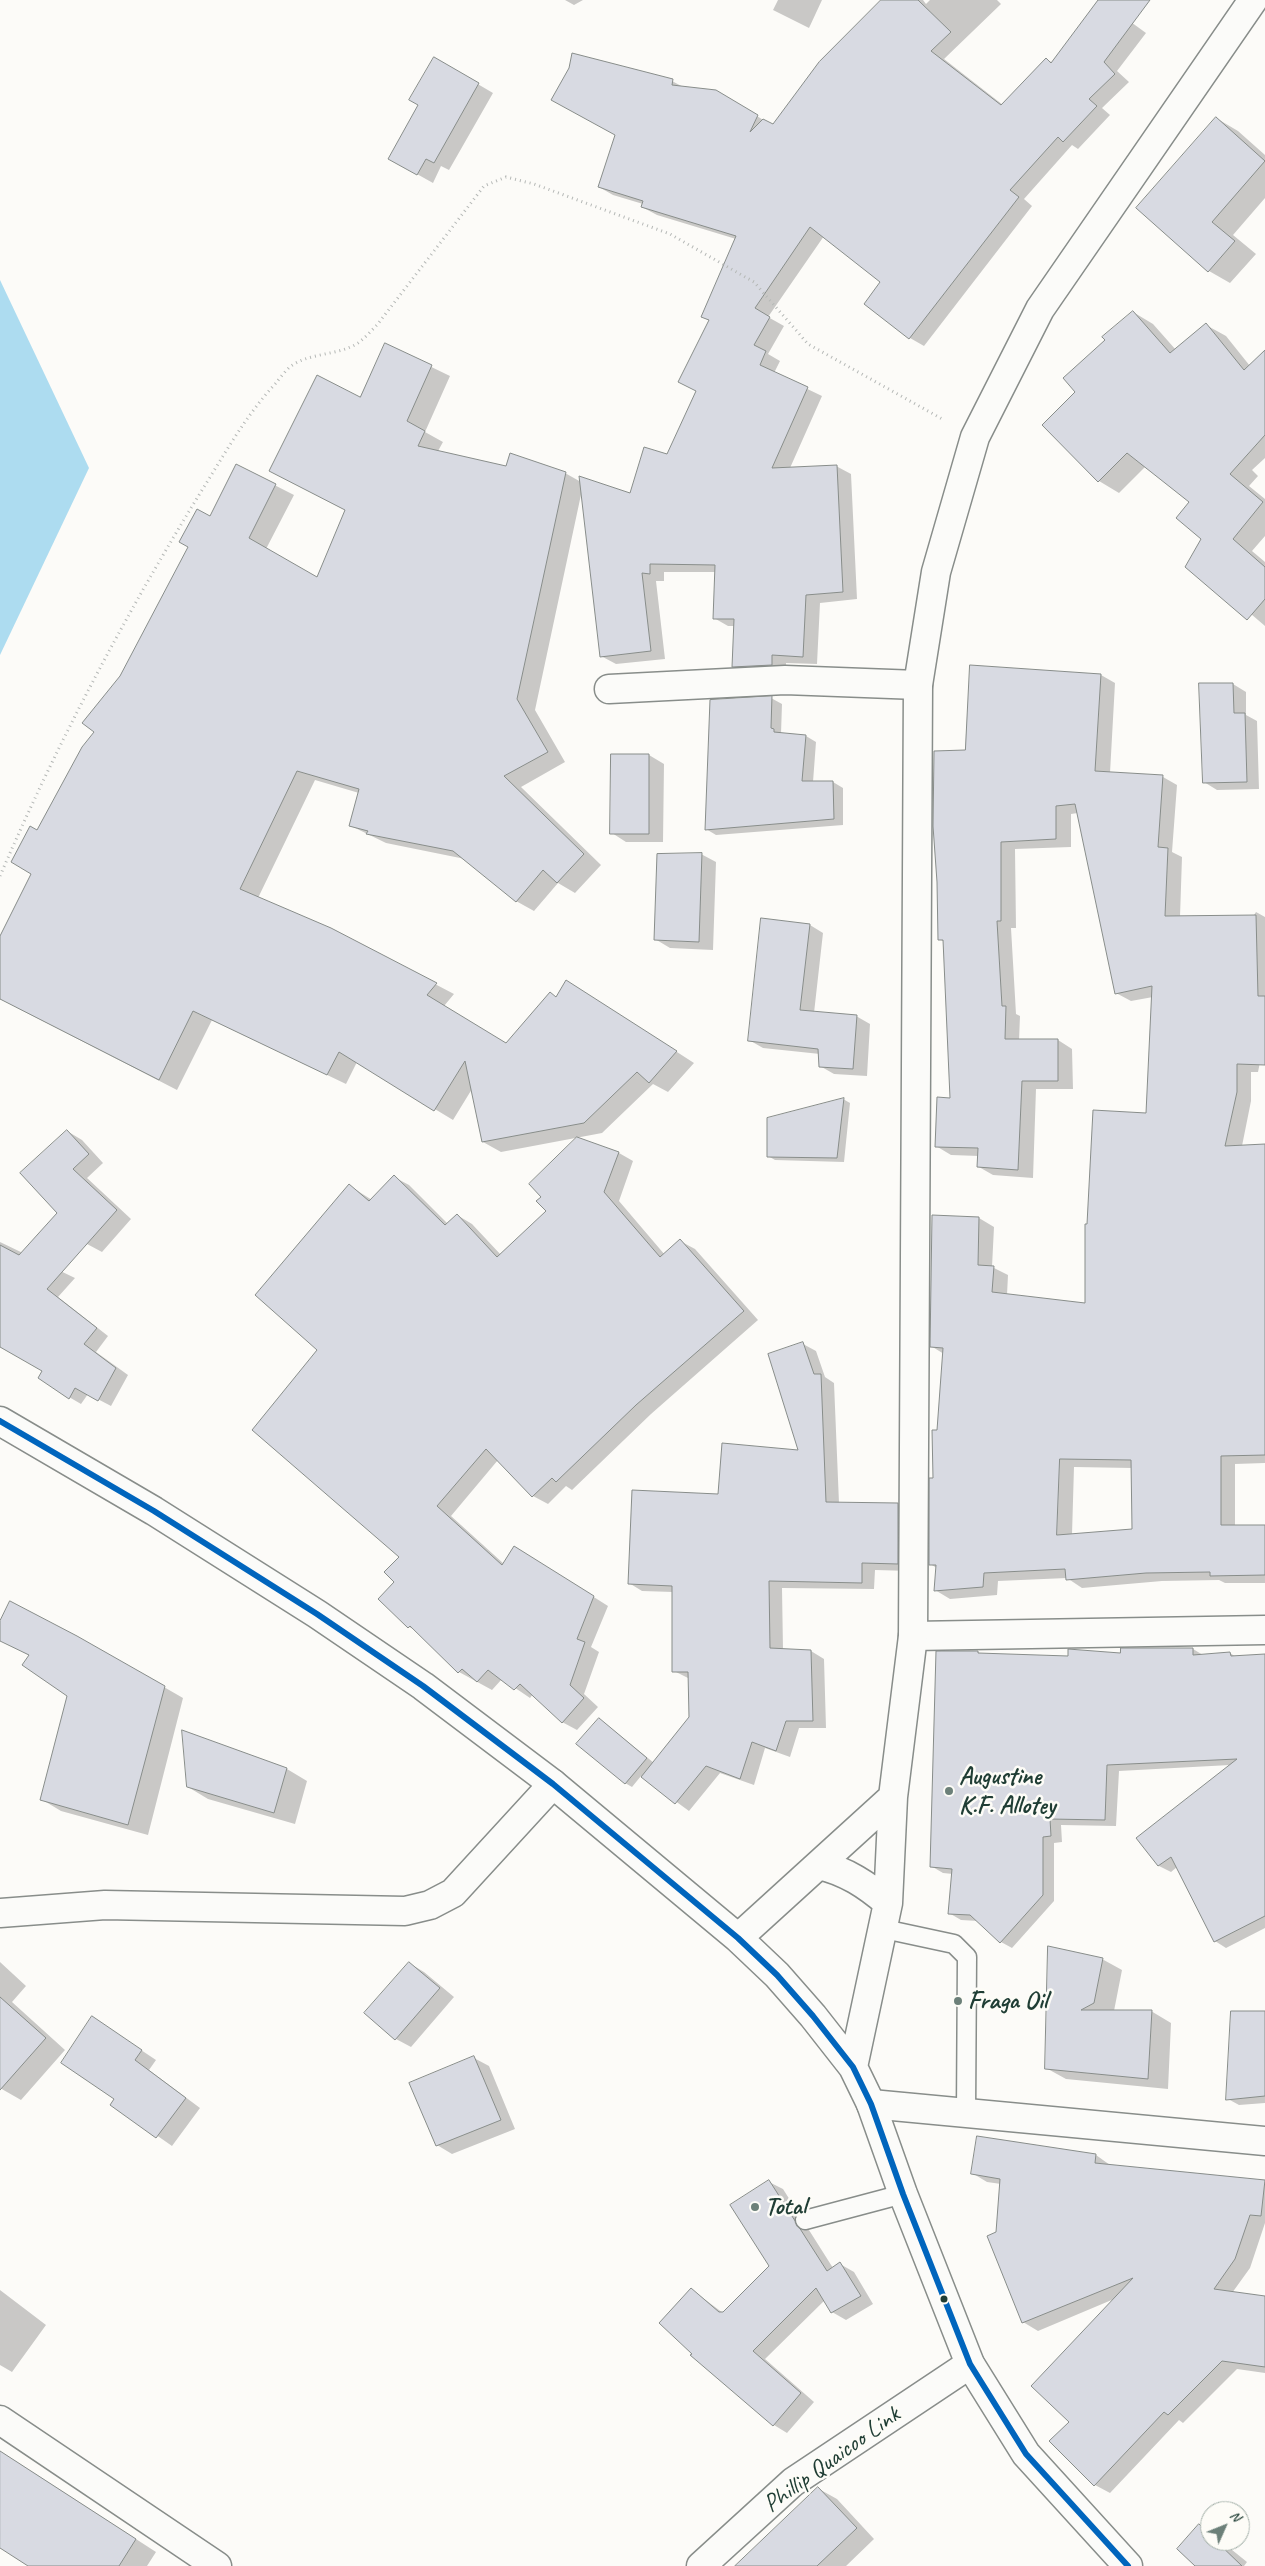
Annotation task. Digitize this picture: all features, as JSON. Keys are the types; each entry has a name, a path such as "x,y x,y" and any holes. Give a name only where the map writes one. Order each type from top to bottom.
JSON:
{"street":[{"path":"853,2068 888,1903 893,1798 913,1636 918,685 936,572 975,437 1040,309 1253,0"},
{"path":"609,689 784,680 918,685"},
{"path":"0,1422 154,1511 317,1614 424,1686 552,1784 738,1938 777,1975 813,2016 853,2068 871,2104 903,2194 970,2364 1026,2454 1128,2566"},
{"path":"913,1636 1265,1630"},
{"path":"0,1913 105,1905 405,1911 430,1905 453,1893 552,1784"},
{"path":"738,1938 893,1798"},
{"path":"819,1865 838,1870 859,1880 888,1903"},
{"path":"871,2104 1265,2141"},
{"name":"Phillip Quaicoo Link","path":"701,2566 793,2482 970,2364"},
{"path":"0,2420 217,2566"}],"lane":[{"path":"884,1929 954,1944 967,1956 966,2113"},
{"path":"805,2220 903,2194"}],"path":[{"path":"0,876 21,827 92,682 152,573 230,444 260,400 290,366 316,354 339,350 358,343 377,325 484,186 506,177 534,184 670,234 754,282 808,344 975,437"}],"water":[{"path":"0,280 89,468 0,655"}],"building":[{"path":"881,0 918,0 951,32 931,51 1001,105 1046,58 1051,63 1098,0 1150,0 1104,62 1115,74 1089,99 1097,106 1063,142 1058,137 1010,190 1019,197 909,339 864,304 880,282 810,227 755,308 770,317 754,345 766,351 760,365 808,387 772,468 837,465 843,592 806,595 803,657 772,655 772,665 732,667 734,619 713,619 715,565 650,564 650,574 642,573 651,651 600,657 579,476 630,493 644,447 667,454 696,391 678,382 709,320 701,317 736,236 641,207 643,201 598,187 615,135 551,100 569,68 572,53 673,79 672,85 716,90 758,115 750,132 763,119 773,124 819,62"},
{"path":"434,57 479,83 434,163 426,159 417,175 388,159 418,105 409,100"},
{"path":"1216,117 1265,161 1212,222 1235,241 1208,272 1136,208"},
{"path":"1133,311 1170,353 1206,323 1244,370 1265,350 1265,435 1230,474 1263,502 1233,539 1265,567 1265,599 1247,620 1185,567 1201,539 1176,518 1189,502 1127,453 1098,482 1042,425 1075,392 1063,378 1105,340 1102,337"},
{"path":"385,343 432,365 407,421 425,431 418,446 506,466 510,453 566,472 517,699 548,752 504,776 584,854 557,883 543,870 516,902 453,851 366,834 368,831 349,826 359,789 297,771 240,889 331,928 437,983 427,995 506,1043 550,992 556,997 566,980 677,1051 649,1083 637,1072 584,1123 482,1142 465,1061 434,1111 339,1052 327,1075 193,1011 159,1080 0,999 0,936 31,874 11,862 30,826 37,830 82,747 94,732 82,723 120,676 188,547 179,542 197,509 210,516 236,464 276,484 249,538 317,577 345,510 269,471 317,375 360,397"},
{"path":"970,665 1101,674 1095,771 1163,775 1158,847 1168,848 1165,916 1256,915 1258,996 1265,996 1265,1065 1237,1064 1237,1092 1225,1146 1265,1144 1265,1455 1221,1456 1221,1525 1265,1525 1265,1575 1210,1576 1210,1572 1146,1573 1066,1580 1065,1569 984,1573 983,1587 934,1591 936,1565 929,1565 929,1478 933,1478 932,1430 937,1430 943,1348 930,1347 932,1215 979,1217 978,1265 994,1266 992,1292 1085,1303 1085,1224 1087,1224 1093,1110 1146,1113 1152,986 1115,994 1075,804 1056,806 1056,839 1001,842 1001,921 997,921 1002,1006 1006,1006 1005,1039 1058,1039 1058,1081 1022,1081 1018,1170 977,1167 978,1148 935,1147 937,1097 950,1098 943,940 938,940 937,882 933,826 934,751 965,750","holes":["1060,1459 1131,1460 1132,1529 1057,1535"]},
{"path":"1199,683 1233,683 1234,713 1245,713 1247,782 1203,783"},
{"path":"772,696 771,728 774,729 774,732 806,735 802,781 833,781 834,819 705,830 710,700"},
{"path":"611,754 649,754 649,834 610,834"},
{"path":"702,853 699,942 654,940 657,854"},
{"path":"761,918 810,924 800,1010 857,1015 853,1069 819,1067 818,1049 748,1041"},
{"path":"844,1098 837,1158 767,1157 767,1118"},
{"path":"67,1130 89,1154 73,1169 117,1210 47,1289 97,1328 84,1344 116,1368 98,1401 75,1388 69,1399 38,1378 42,1371 0,1347 0,1245 19,1255 57,1213 20,1173"},
{"path":"577,1137 619,1152 604,1192 660,1257 680,1239 744,1311 636,1405 556,1482 552,1478 532,1497 486,1449 437,1506 502,1565 514,1546 594,1596 577,1639 585,1642 570,1685 584,1698 562,1723 520,1684 514,1690 488,1670 477,1682 462,1669 458,1673 410,1626 408,1628 378,1599 394,1582 384,1572 399,1557 252,1430 317,1350 255,1295 349,1184 369,1201 394,1175 445,1225 457,1214 497,1257 546,1211 536,1201 541,1197 529,1184"},
{"path":"803,1342 814,1374 821,1374 826,1502 898,1503 898,1564 862,1563 862,1583 769,1581 770,1648 811,1650 813,1721 786,1721 776,1751 752,1742 740,1779 706,1766 675,1804 641,1777 689,1717 688,1672 672,1672 672,1586 628,1584 632,1490 718,1494 722,1443 798,1450 768,1354"},
{"path":"10,1601 77,1636 165,1686 128,1825 40,1800 67,1696 22,1665 29,1655 0,1641 0,1621"},
{"path":"1121,1648 1193,1648 1193,1655 1230,1652 1231,1656 1265,1654 1265,1916 1214,1942 1171,1857 1158,1866 1136,1838 1237,1759 1107,1765 1105,1820 1050,1819 1051,1836 1043,1837 1043,1895 1000,1943 970,1915 948,1914 952,1869 930,1867 936,1651 978,1651 978,1653 1068,1656 1068,1649 1120,1653"},
{"path":"599,1718 647,1758 625,1784 576,1744"},
{"path":"182,1730 287,1768 274,1813 187,1787"},
{"path":"1048,1946 1103,1958 1094,2003 1081,2010 1152,2010 1148,2079 1045,2069"},
{"path":"409,1962 440,1988 395,2040 364,2013"},
{"path":"0,1997 46,2038 0,2090"},
{"path":"1231,2011 1265,2011 1265,2096 1226,2100"},
{"path":"92,2016 142,2050 135,2060 186,2098 156,2138 110,2105 114,2099 61,2063"},
{"path":"474,2056 501,2120 436,2146 409,2083"},
{"path":"977,2136 1096,2154 1095,2163 1265,2180 1261,2216 1250,2215 1235,2259 1214,2289 1265,2296 1265,2367 1222,2361 1168,2415 1164,2412 1094,2486 1049,2441 1069,2422 1031,2386 1133,2278 1022,2323 987,2236 996,2232 1000,2179 971,2174"},
{"path":"769,2180 827,2271 840,2262 861,2296 831,2313 816,2288 753,2351 801,2393 773,2426 690,2355 692,2354 659,2323 691,2288 719,2312 723,2312 769,2266 730,2205"},
{"path":"0,2451 136,2539 119,2566 28,2566 0,2548"},
{"path":"818,2487 857,2528 817,2566 735,2566"},
{"path":"1199,2524 1200,2551 1226,2551 1242,2566 1195,2566 1177,2549"}],"transit line":[{"path":"0,1421 154,1511 317,1614 423,1686 553,1784 738,1938 777,1975 813,2016 853,2067 871,2104 903,2194 970,2364 1026,2454 1128,2566"}],"place":[{"name":"Augustine K.F. Allotey","path":"949,1791"},
{"name":"Fraga Oil","path":"958,2001"},
{"name":"Total","path":"755,2207"}]}
